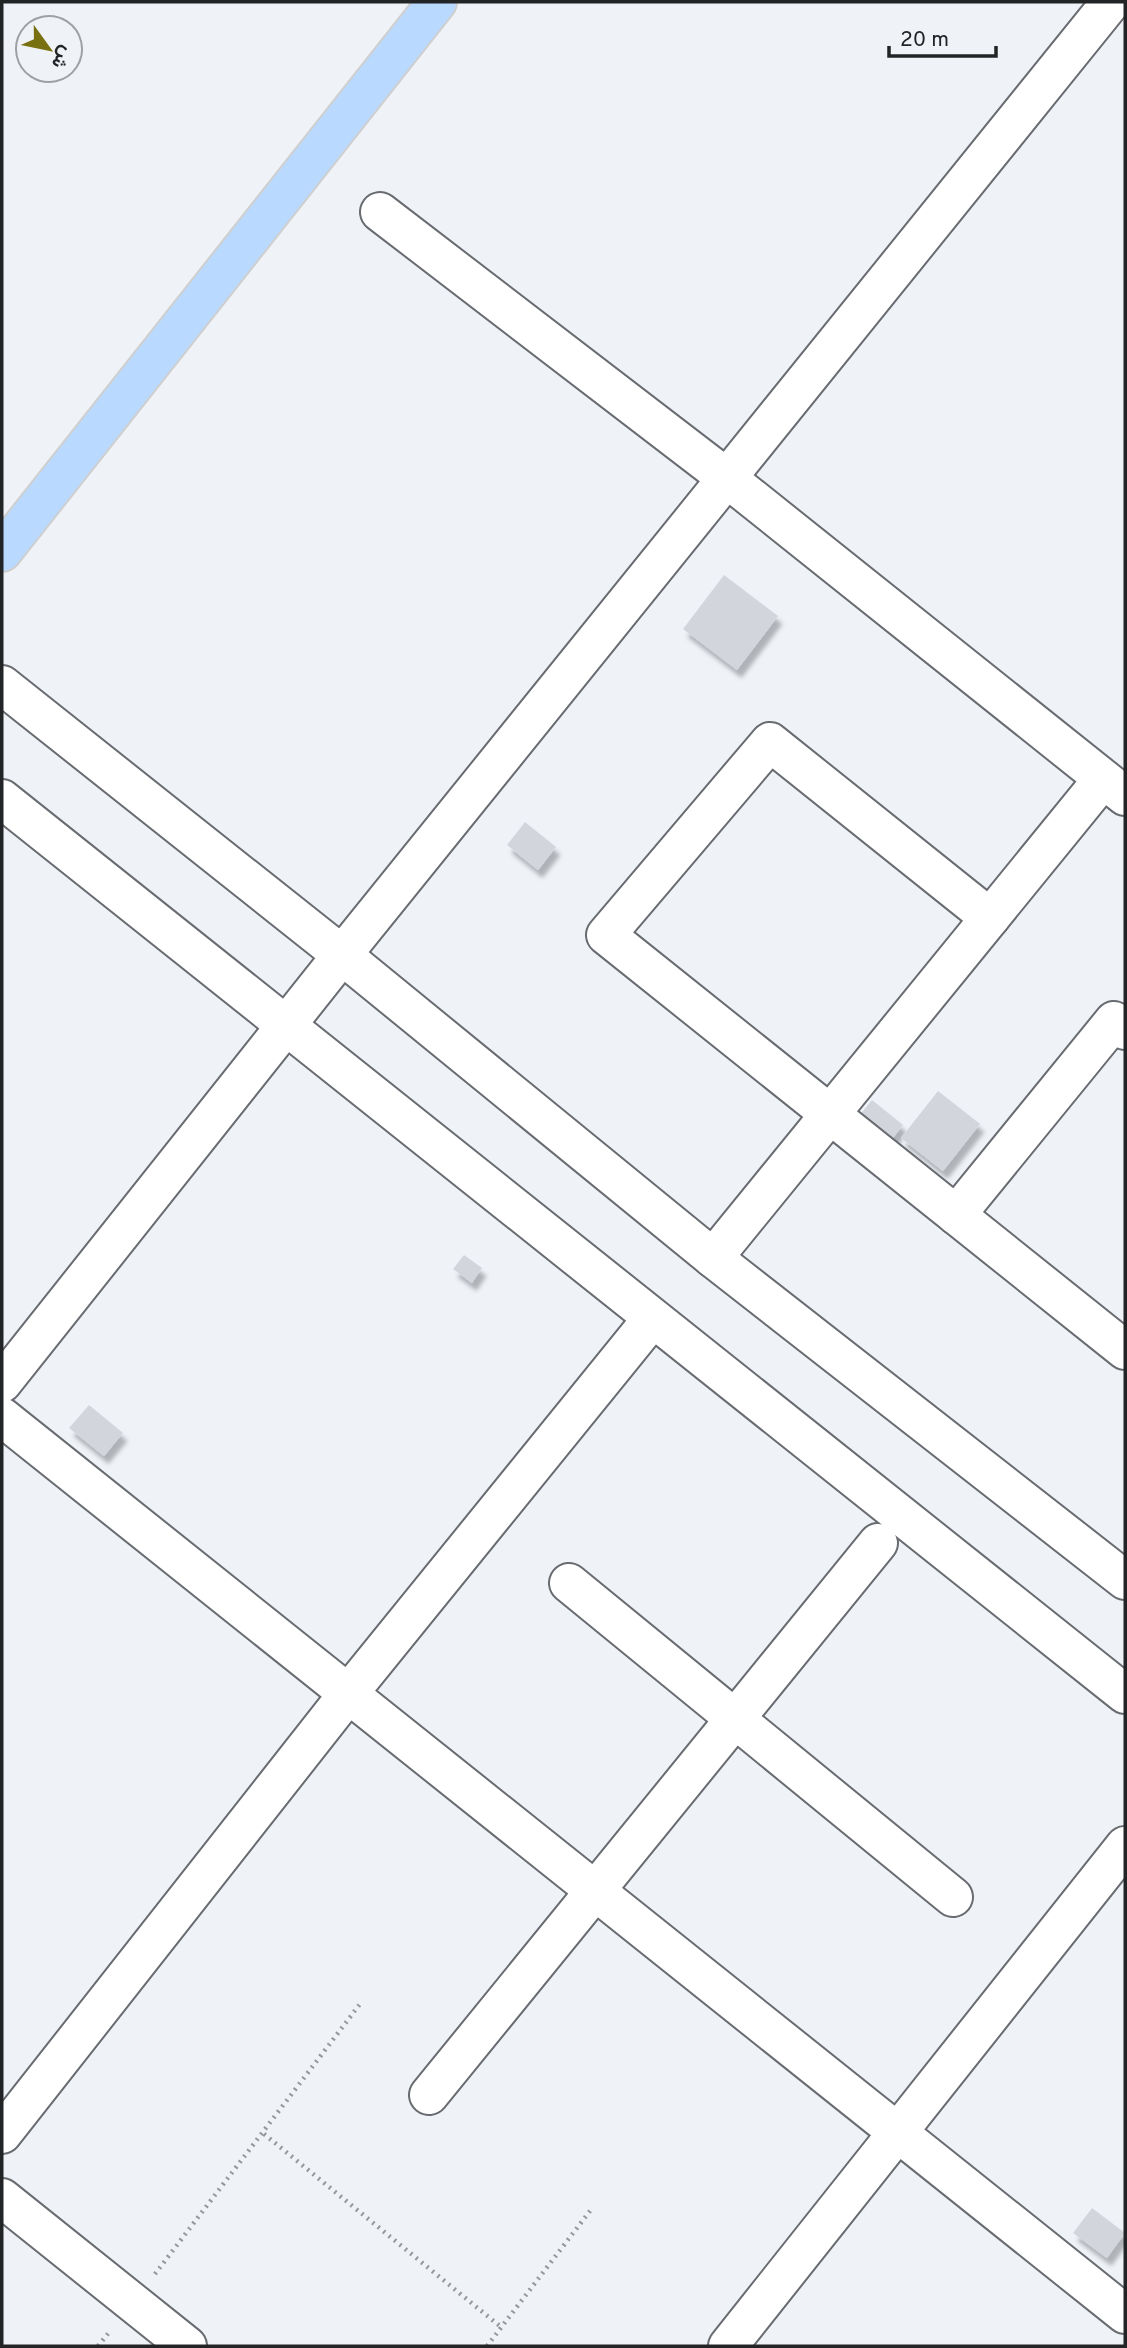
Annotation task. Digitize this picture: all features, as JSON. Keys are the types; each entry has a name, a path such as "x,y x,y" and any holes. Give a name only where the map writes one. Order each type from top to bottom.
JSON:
{"highway":[{"path":"8,533 437,2"}],"street":[{"path":"2,1383 342,955 728,480 1111,2"},
{"path":"380,212 728,480 1114,788 990,918 713,1258"},
{"path":"2,685 342,955 713,1258 1125,1580"},
{"path":"990,918 770,742 606,935 1125,1350"},
{"path":"2,799 1125,1694"},
{"path":"957,1215 1114,1021 1125,1030"},
{"path":"2,2134 348,1694 652,1319"},
{"path":"2,1417 1125,2314"},
{"path":"429,2095 878,1543"},
{"path":"569,1583 953,1897"},
{"path":"728,2346 1125,1846"},
{"path":"2,2198 187,2346"}],"path":[{"path":"98,2346 264,2134 360,2004"},
{"path":"264,2134 501,2327"},
{"path":"487,2346 593,2207"}],"building":[{"path":"724,575 778,616 737,670 683,629"},
{"path":"525,822 556,847 538,870 507,845"},
{"path":"938,1091 980,1124 943,1171 901,1138"},
{"path":"872,1100 903,1125 886,1147 854,1122"},
{"path":"464,1255 482,1268 472,1283 453,1269"},
{"path":"89,1405 123,1433 104,1456 69,1428"},
{"path":"1092,2208 1125,2233 1107,2258 1073,2233"}]}
